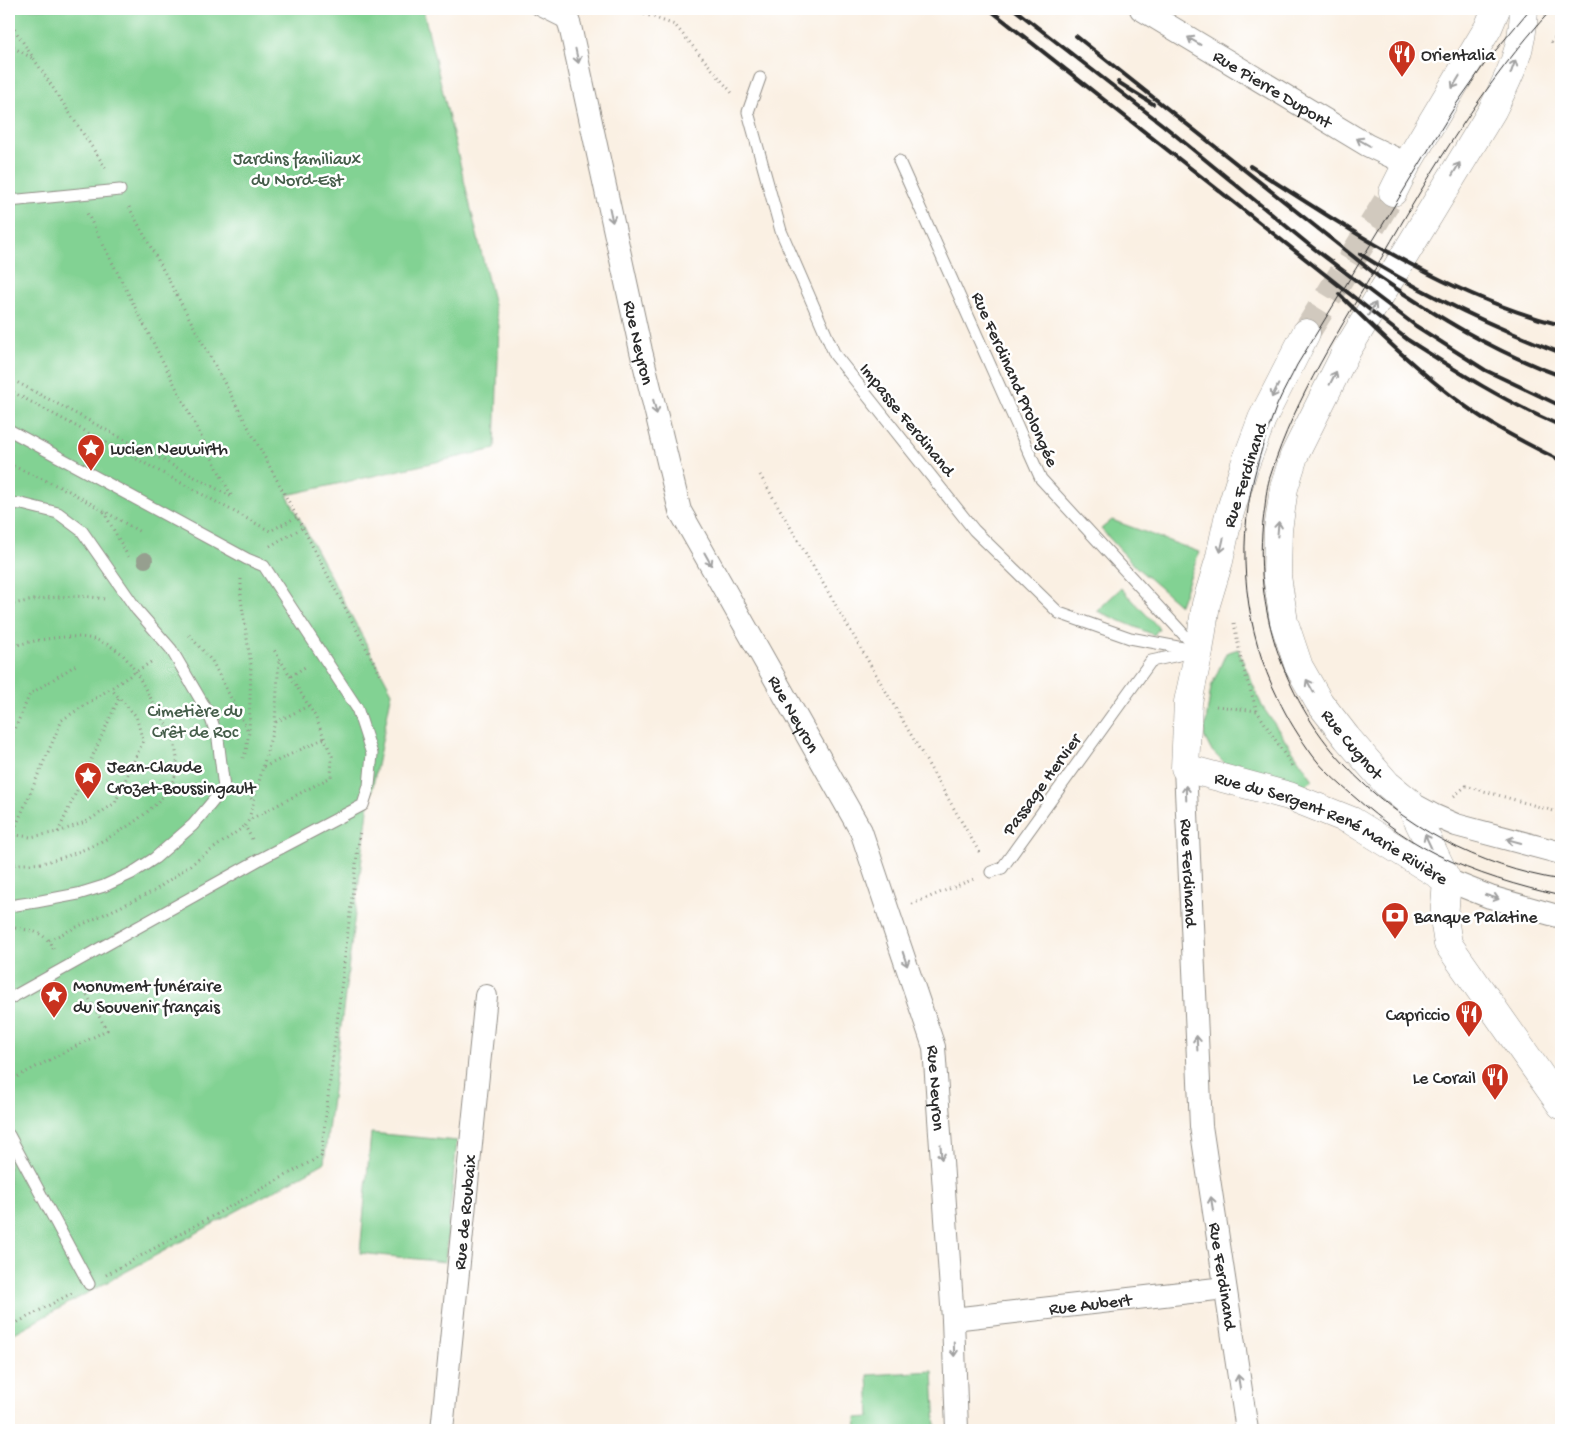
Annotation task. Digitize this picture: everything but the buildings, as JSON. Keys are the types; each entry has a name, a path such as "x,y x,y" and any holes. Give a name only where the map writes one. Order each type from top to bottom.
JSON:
{"main road":[{"name":"Rue Cugnot","path":"1524,9 1520,46 1512,70 1492,111 1347,350 1294,456 1284,488 1278,530 1277,576 1284,622 1299,667 1319,702 1387,784 1410,802 1447,880 1444,918 1448,944 1561,1105"},
{"path":"1393,192 1407,164 1488,28 1488,13"},
{"name":"Rue Ferdinand","path":"1185,768 1188,702 1199,651 1206,604 1219,561 1228,519 1244,467 1262,419 1306,333"},
{"name":"Rue du Sergent René Marie Rivière","path":"1185,768 1289,796 1352,822 1447,880"}],"street":[{"name":"Rue Pierre Dupont","path":"1141,9 1367,145 1407,164"},
{"name":"Rue Neyron","path":"567,18 641,351 680,511 861,831 934,1047 953,1320 957,1430"},
{"name":"Rue Ferdinand","path":"1185,768 1200,1126 1247,1430"},
{"path":"1410,802 1456,826 1561,853"},
{"name":"Rue du Sergent René Marie Rivière","path":"1447,880 1490,897 1561,917"},
{"name":"Rue de Roubaix","path":"442,1430 486,996"},
{"name":"Rue Aubert","path":"953,1320 1225,1288"}],"lane":[{"path":"537,9 567,18"},
{"path":"748,112 760,78"},
{"name":"Impasse Ferdinand","path":"748,112 781,231 835,355 974,530 1059,613 1130,638 1199,651"},
{"name":"Rue Ferdinand Prolongée","path":"899,161 1041,479 1199,651"},
{"path":"9,200 120,190"},
{"path":"9,430 247,559 264,566 358,708 372,754 369,786 363,804 9,999"},
{"path":"9,503 22,504 58,513 82,531 137,610 171,649 210,716 218,739 224,788 193,825 154,858 132,873 104,886 78,894 9,906"},
{"name":"Passage Hervier","path":"991,872 1002,868 1151,661 1199,651"},
{"path":"9,1135 89,1284"}],"path":[{"path":"630,9 675,25 748,112"},
{"path":"9,21 120,190 381,676"},
{"path":"9,45 33,59"},
{"path":"9,378 232,497 87,212"},
{"path":"9,390 270,531 297,517"},
{"path":"9,464 69,491 142,533"},
{"path":"760,475 991,872 890,913"},
{"path":"224,788 234,777 246,751 249,732 251,665 242,599 242,566 247,559 302,528"},
{"path":"9,605 28,600 89,596 110,600 137,610"},
{"path":"1206,604 1232,611 1242,664 1257,711 1293,767 1289,796"},
{"path":"9,647 29,642 82,637 102,642 121,653 136,673 170,732 177,755 176,774 156,805 104,840 49,862 9,864"},
{"path":"249,820 331,777 332,756 325,738 315,716 273,648"},
{"path":"9,833 15,828 62,720 171,649"},
{"path":"262,858 245,826 249,820 275,722 279,658"},
{"path":"9,742 30,694 76,665"},
{"path":"9,833 30,837 58,832 88,821 115,803 143,741 136,716 111,688"},
{"path":"58,832 119,698"},
{"path":"1188,702 1257,711"},
{"path":"275,722 308,706"},
{"path":"263,768 325,738"},
{"path":"1433,815 1466,786 1561,813"},
{"path":"9,1327 321,1156 363,804"},
{"path":"9,906 10,927 38,932 49,940 106,1030 9,1082"}],"green space":[{"name":"Cimetière du Crêt de Roc","path":"9,9 423,9 499,326 495,449 287,495 392,692 368,810 324,1163 9,1336"},
{"path":"1112,520 1199,552 1180,605 1136,567 1101,529"},
{"path":"1121,588 1159,628 1154,635 1097,611"},
{"path":"1238,649 1262,706 1313,780 1303,787 1225,764 1211,750 1204,736 1211,687 1226,653"},
{"path":"371,1133 457,1141 445,1262 360,1253"},
{"path":"933,1371 936,1430 857,1430 856,1418 870,1417 868,1375"}],"tunnel":[{"path":"1306,333 1393,192"}],"tram line":[{"path":"1530,9 1486,62 1457,103 1297,365 1277,405 1256,468 1249,504 1245,561 1251,618 1267,673 1290,720 1308,749 1323,768 1375,814 1423,847 1451,861 1482,873 1513,884 1561,896"},
{"path":"1552,9 1527,37 1460,128 1420,192 1306,390 1281,445 1270,478 1266,495 1262,542 1262,576 1267,611 1275,644 1287,677 1303,708 1322,737 1344,764 1390,806 1416,825 1443,840 1471,854 1501,865 1530,874 1561,880"}],"railway":[{"path":"989,9 1408,340 1502,397 1561,426"},
{"path":"1014,9 1163,125 1308,244 1416,326 1485,370 1561,406"},
{"path":"1076,36 1379,277 1422,306 1490,345 1561,376"},
{"path":"1118,82 1153,104"},
{"path":"1250,166 1361,236 1438,279 1478,297 1561,325"},
{"path":"1360,254 1408,283 1458,308 1509,332 1561,353"},
{"path":"1339,294 1400,352 1448,393 1500,429 1561,461"}],"place":[{"name":"Orientalia","path":"1402,78"},
{"name":"Lucien Neuwirth","path":"91,472"},
{"name":"Jean-Claude Crozet-Boussingault","path":"88,800"},
{"name":"Banque Palatine","path":"1395,940"},
{"name":"Monument funéraire du Souvenir français","path":"54,1019"},
{"name":"Capriccio","path":"1469,1038"},
{"name":"Le Corail","path":"1495,1101"}],"park label":[{"name":"Jardins familiaux du Nord-Est","path":"297,168"}]}
